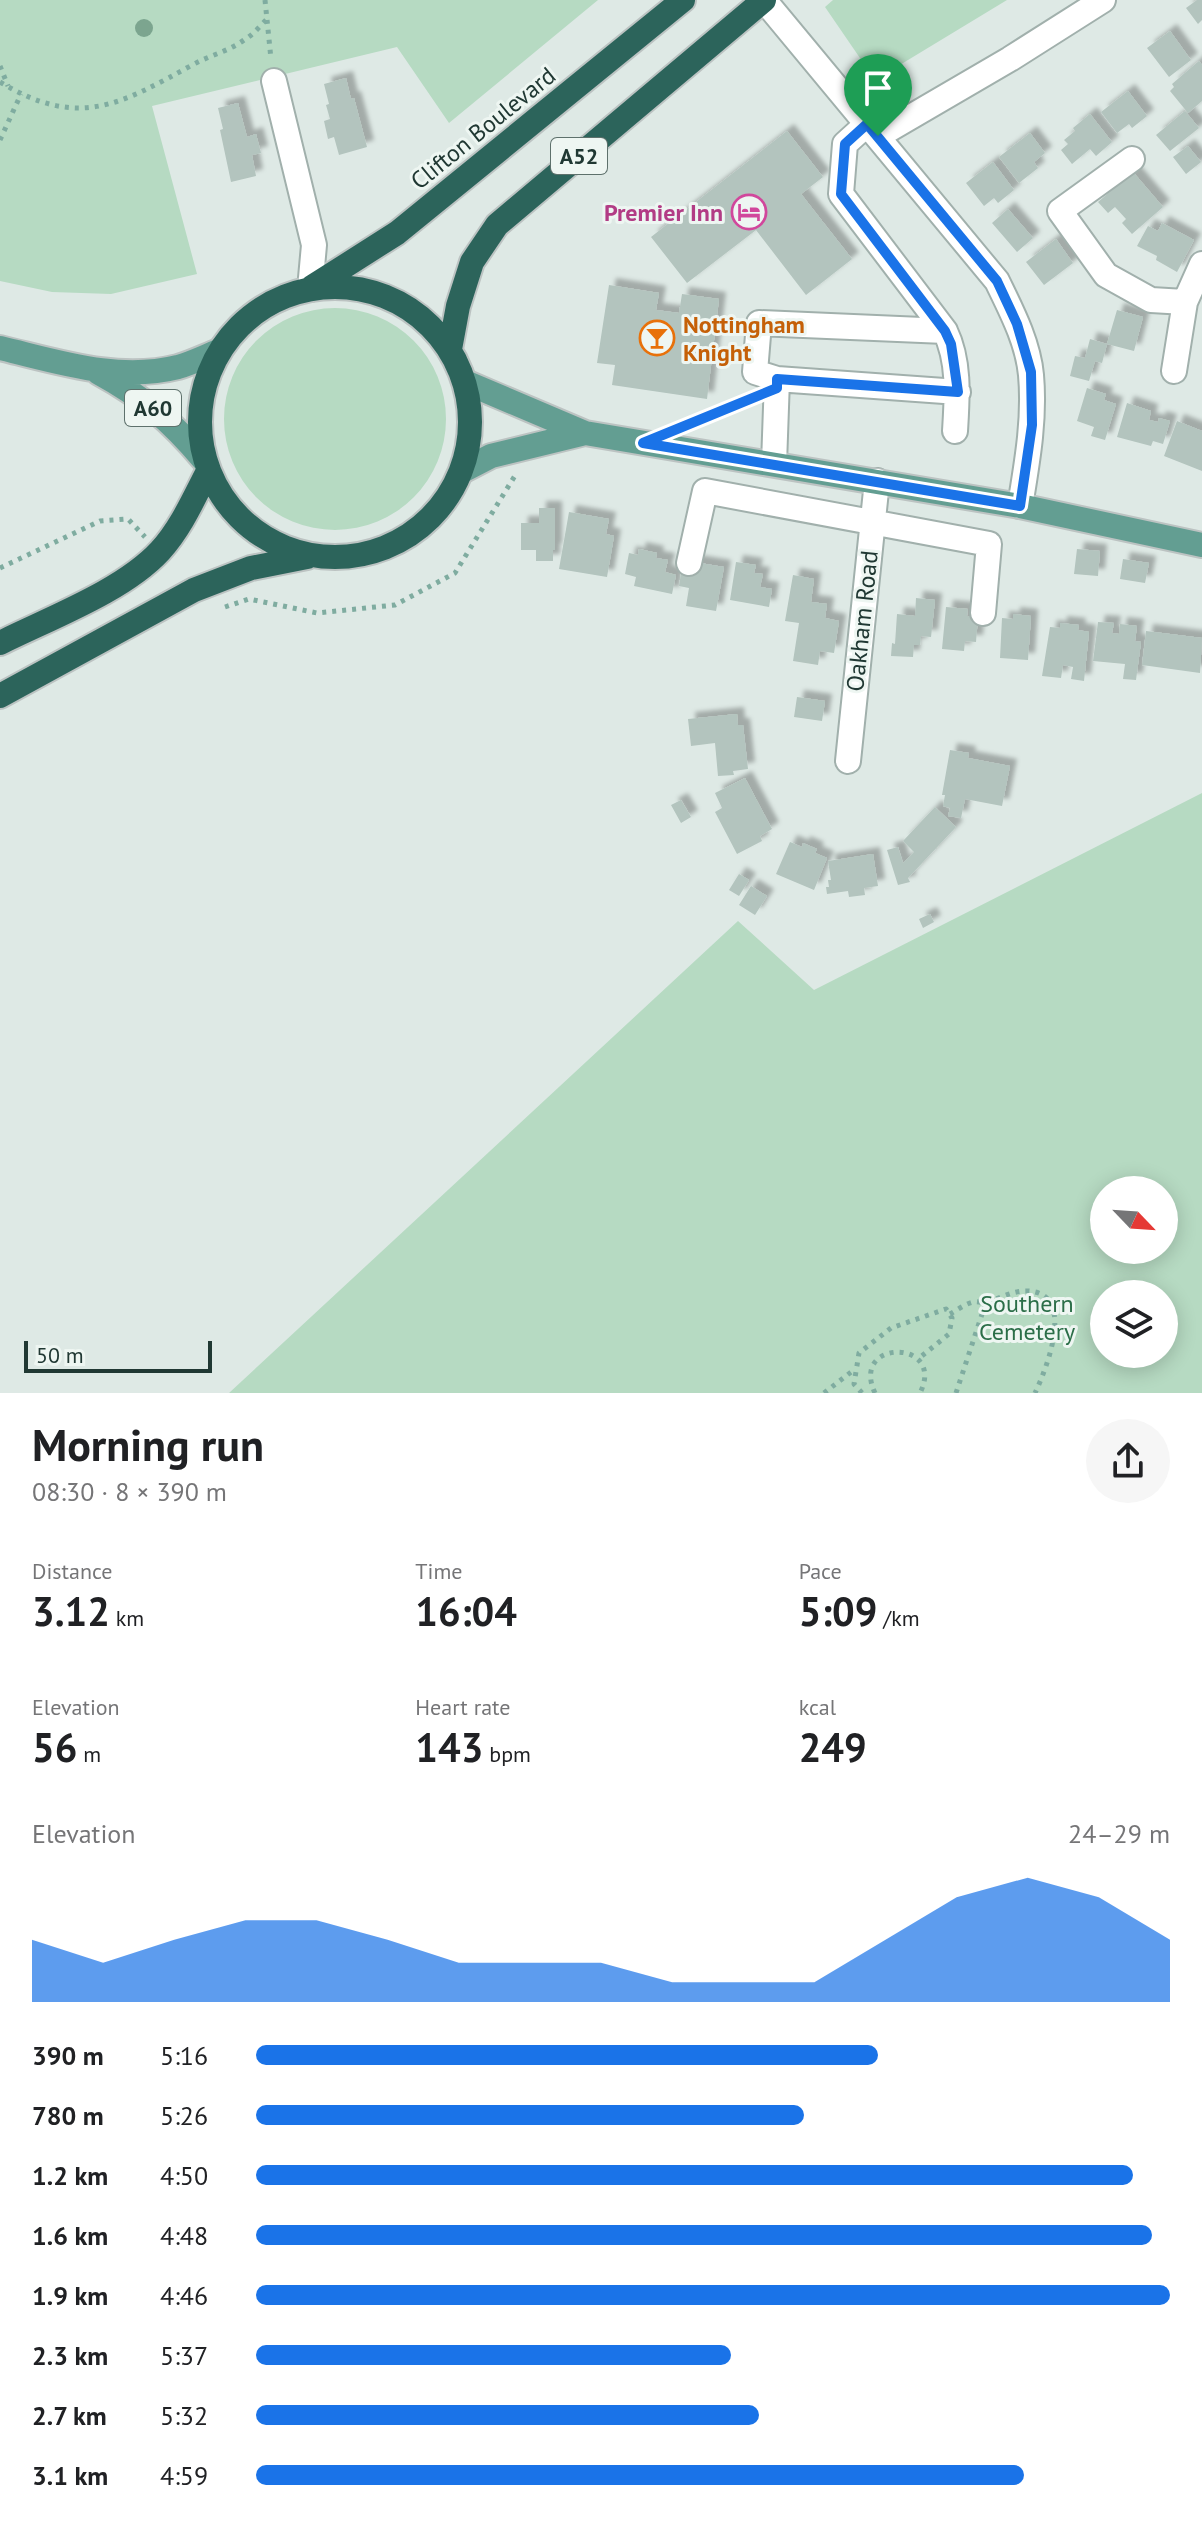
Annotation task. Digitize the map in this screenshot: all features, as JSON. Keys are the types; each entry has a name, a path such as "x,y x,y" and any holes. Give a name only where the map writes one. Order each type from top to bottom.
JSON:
{"highway":[{"name":"Clifton Boulevard","path":"310,289 408,224 683,0"},
{"name":"A52","path":"450,349 458,306 472,262 497,225 764,0"},
{"name":"A52","path":"0,696 194,590 251,568 309,556 341,558 372,553 401,541 426,523 447,499 462,471 469,442 470,412 465,382 450,349 429,324 394,300 374,292 342,287 310,289 283,297 258,310 236,329 219,351 209,371 199,415 206,465 224,502 248,527 277,545 309,556"},
{"path":"0,643 127,580 160,551 178,527 206,465"}],"main road":[{"name":"A60","path":"0,348 93,370 136,373 179,367 219,351"},
{"name":"A60","path":"93,370 135,393 172,423 206,465"},
{"path":"465,382 585,433 1020,506 1202,545"},
{"path":"462,471 491,456 585,433"}],"street":[{"path":"764,0 997,281 1017,324 1031,372 1032,425 1020,506"},
{"path":"955,431 958,392 951,344 945,331 841,194 845,144 1010,59 1103,0"},
{"path":"274,81 314,245 310,289"},
{"path":"1132,159 1060,211 1106,275 1151,300 1185,302"},
{"path":"1174,371 1185,302 1202,264"},
{"path":"945,331 759,323 755,372 777,384 958,392"},
{"path":"774,464 777,384"},
{"name":"Oakham Road","path":"848,761 877,481"},
{"path":"689,563 705,491 989,544 983,613"}],"path":[{"path":"265,0 274,81"},
{"path":"0,82 55,107 78,109 112,103 146,92 199,61 246,39 267,19"},
{"path":"0,66 8,87"},
{"path":"0,140 21,94"},
{"path":"684,426 777,384"},
{"path":"950,1314 973,1302 986,1302 1006,1294 1029,1291 1050,1303 1055,1317 1055,1339 1035,1393"},
{"path":"956,1393 986,1302"},
{"path":"862,1393 854,1384 859,1353 891,1328 946,1309 952,1318 949,1334 918,1359"},
{"path":"875,1393 870,1378 873,1365 881,1355 894,1351 907,1352 918,1359 924,1371 920,1393"},
{"path":"824,1393 856,1368"}],"green space":[{"path":"0,0 598,0 449,123 397,47 152,106 197,274 111,294 52,292 0,281"},
{"path":"833,0 1007,0 875,80 825,7"},
{"path":"335,308 357,310 377,317 397,327 413,341 427,357 437,377 444,397 444,441 437,461 427,481 413,497 397,511 377,521 357,528 335,530 313,528 293,521 273,511 257,497 243,481 233,461 226,441 224,419 226,397 233,377 243,357 257,341 273,327 293,317 313,310"},
{"name":"Southern Cemetery","path":"1202,793 1202,1393 229,1393 738,921 814,990"}],"building":[{"path":"1202,0 1202,20 1198,24 1186,8"},
{"path":"1170,31 1191,60 1169,77 1147,48"},
{"path":"1199,61 1202,65 1202,101 1188,113 1170,91 1174,87 1172,84"},
{"path":"346,78 367,147 339,155 334,137 328,139 324,121 330,119 324,84"},
{"path":"1128,91 1147,116 1132,128 1129,124 1117,133 1101,112"},
{"path":"238,103 247,137 256,134 261,153 252,155 256,176 231,182 218,108"},
{"path":"1185,111 1199,128 1170,151 1156,135"},
{"path":"1090,114 1112,142 1096,156 1090,149 1072,164 1061,150 1068,144 1064,140"},
{"name":"Premier Inn","path":"787,131 823,177 801,194 852,259 806,295 756,230 687,283 651,237"},
{"path":"1030,133 1045,153 1034,162 1038,168 1019,183 999,157"},
{"path":"1188,146 1201,162 1186,174 1173,157"},
{"path":"993,162 1014,190 998,203 994,198 984,206 966,183"},
{"path":"1133,172 1163,207 1132,234 1122,223 1126,219 1115,207 1108,213 1098,202"},
{"path":"1008,209 1033,238 1017,252 992,223"},
{"path":"1162,223 1194,240 1177,272 1156,260 1157,256 1137,246 1148,226 1158,231"},
{"path":"1056,239 1073,263 1044,285 1026,262"},
{"name":"Nottingham Knight","path":"609,285 659,293 656,310 679,313 682,294 719,299 707,399 612,385 615,365 597,363"},
{"path":"1117,310 1143,317 1134,351 1107,344"},
{"path":"1090,339 1107,344 1102,363 1095,361 1089,381 1070,376 1075,356 1085,358"},
{"path":"1087,388 1106,394 1104,400 1116,404 1105,440 1091,436 1094,427 1077,421"},
{"path":"1127,403 1151,411 1149,420 1158,422 1159,418 1170,421 1163,444 1153,441 1151,446 1117,437"},
{"path":"1177,421 1202,431 1202,471 1164,456"},
{"path":"539,508 555,508 553,561 536,561 536,550 521,550 521,523 539,523"},
{"path":"569,512 609,519 606,534 614,536 607,577 559,569"},
{"path":"639,549 657,553 656,558 668,560 665,572 676,575 672,594 634,586 636,577 625,574 629,553 638,555"},
{"path":"1077,549 1100,551 1098,576 1074,574"},
{"path":"1123,559 1149,563 1145,583 1120,579"},
{"path":"694,562 724,567 716,611 686,606 689,588 679,586 682,567"},
{"path":"736,562 756,565 754,573 763,574 760,587 772,589 769,607 730,600"},
{"path":"793,575 814,579 811,602 827,604 825,618 839,621 834,653 820,651 818,665 793,661 799,623 785,621"},
{"path":"916,598 935,600 931,637 921,636 920,645 914,645 913,657 891,656 897,614 915,616"},
{"path":"946,607 968,609 967,616 978,617 976,642 965,641 964,651 942,649"},
{"path":"1013,614 1031,616 1028,660 1000,658 1002,618 1013,619"},
{"path":"1098,622 1114,623 1112,633 1119,634 1120,624 1137,626 1135,641 1141,642 1136,680 1123,679 1125,664 1093,661"},
{"path":"1060,623 1079,625 1078,630 1089,632 1084,681 1071,679 1073,667 1063,665 1061,678 1042,676 1050,627 1060,628"},
{"path":"1146,631 1202,638 1200,673 1142,665"},
{"path":"797,697 825,701 822,721 794,717"},
{"path":"737,714 738,725 743,725 748,769 733,771 734,775 718,776 715,743 691,746 688,719"},
{"path":"950,750 969,753 968,758 1010,766 1002,806 965,799 961,818 948,816 950,808 943,806 945,795 942,795"},
{"path":"745,778 772,829 760,836 762,841 737,854 715,812 722,808 715,793"},
{"path":"681,800 691,817 681,823 671,805"},
{"path":"935,807 956,827 908,878 910,882 898,885 887,850 898,847 903,863 914,852 903,841"},
{"path":"790,842 817,849 815,853 827,858 814,890 776,874"},
{"path":"873,854 878,886 864,888 865,895 849,897 848,891 827,894 828,880 831,880 828,861"},
{"path":"739,874 749,880 739,896 729,890"},
{"path":"751,886 767,896 755,915 739,905"},
{"path":"930,914 934,922 923,928 919,919"}],"place":[{"name":"Premier Inn","path":"749,212"},
{"name":"Nottingham Knight","path":"657,338"}],"route":[{"path":"867,124 878,136 997,281 1017,324 1031,372 1032,425 1020,506 643,443 777,388 777,379 958,392 951,344 945,331 841,194 845,144 867,124"}]}
